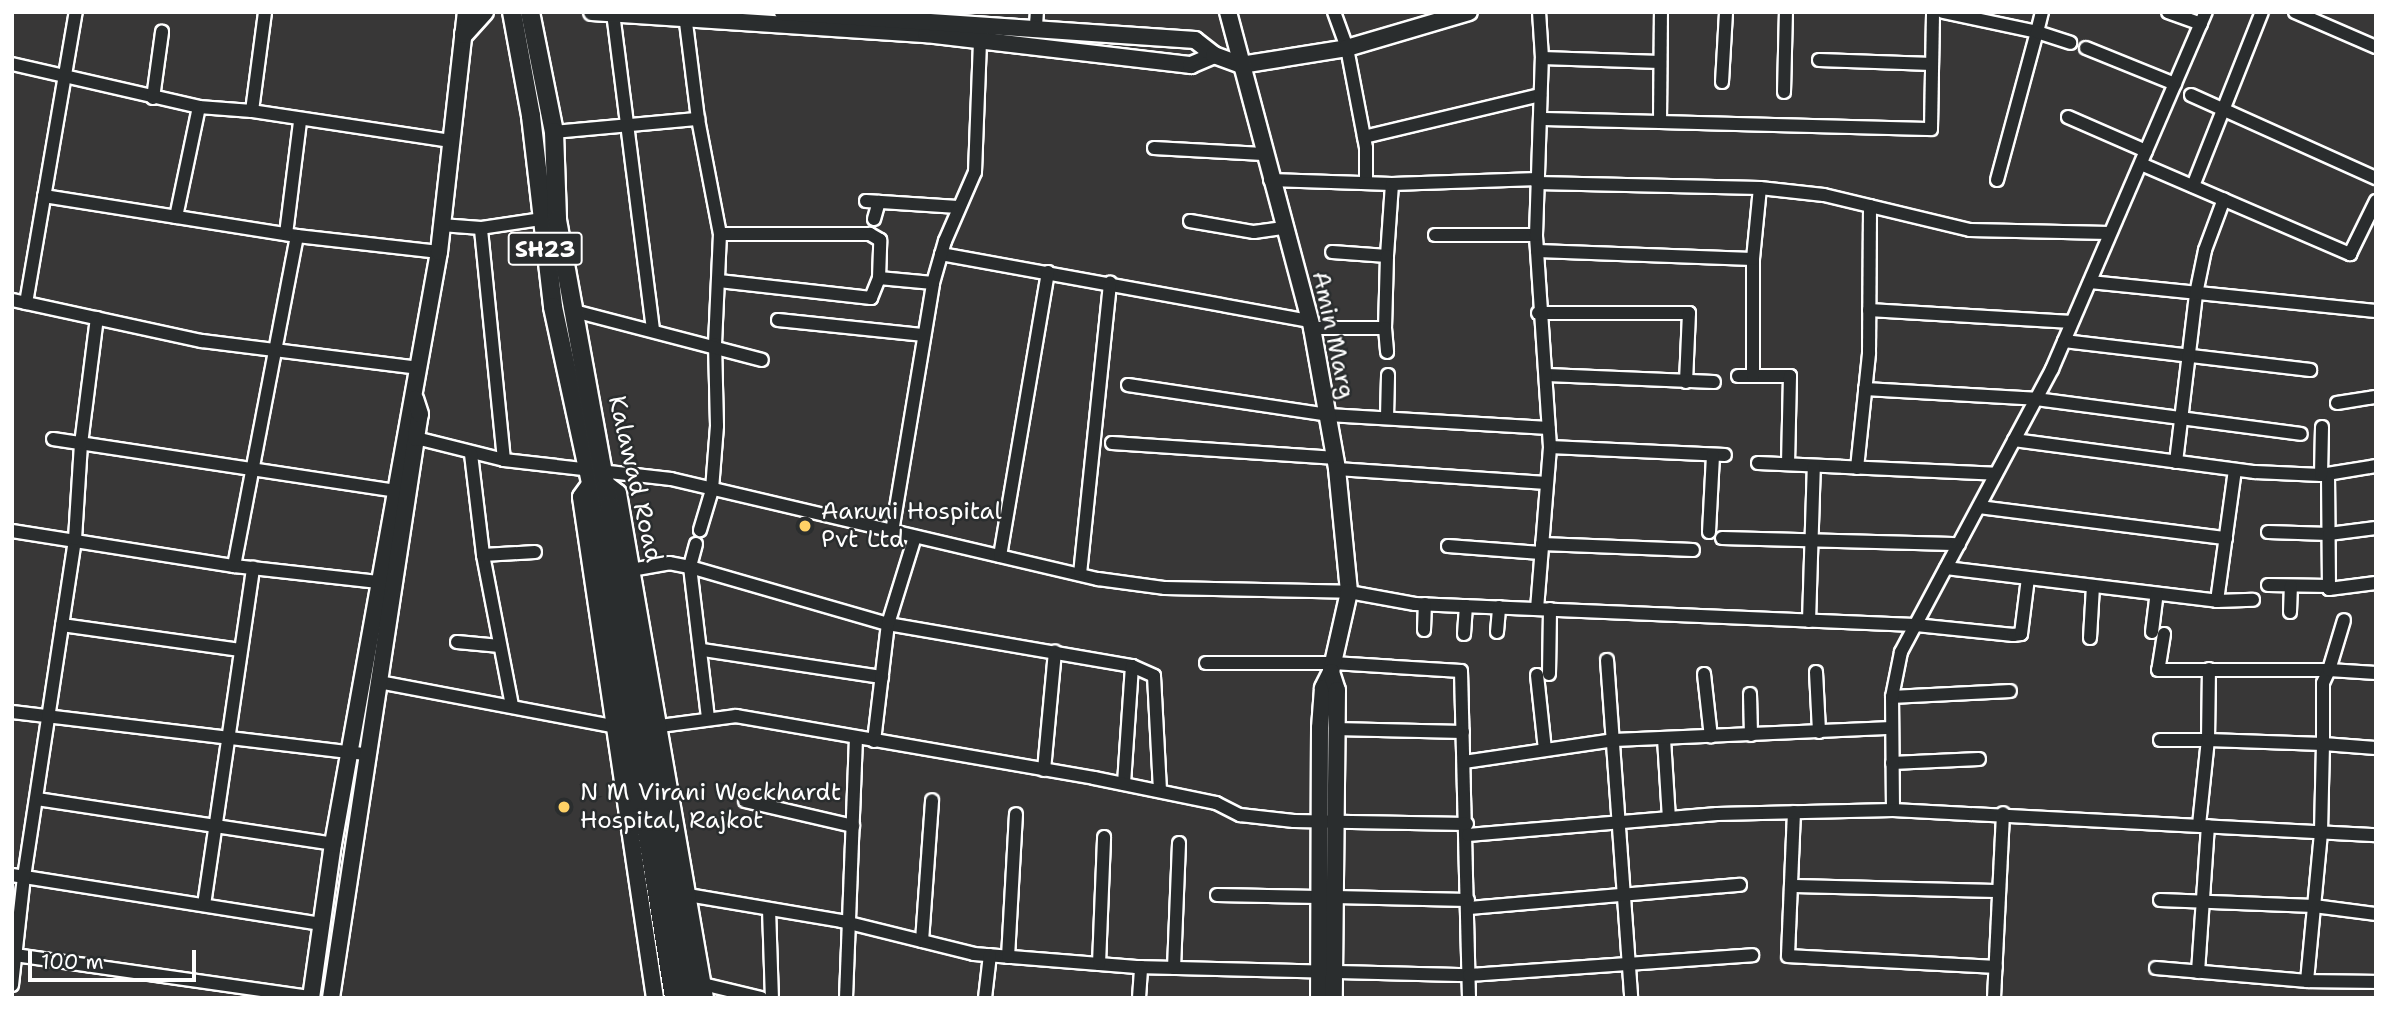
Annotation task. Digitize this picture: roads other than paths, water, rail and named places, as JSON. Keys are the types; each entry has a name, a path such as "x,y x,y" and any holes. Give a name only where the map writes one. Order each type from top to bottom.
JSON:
{"main road":[{"path":"464,34 484,12"},
{"name":"Kalawad Road","path":"512,12 531,116 553,307 598,486"},
{"name":"Kalawad Road","path":"530,12 554,132 557,220 598,486"},
{"path":"598,486 674,998"},
{"path":"598,486 690,998"}],"street":[{"path":"26,303 76,12"},
{"path":"252,111 265,12"},
{"path":"15,956 311,997 333,844 378,582 416,438 419,414 415,399 439,252 466,12"},
{"path":"592,12 852,20 1195,40 1214,55 1241,65 1347,48 1469,12"},
{"path":"783,12 852,20 980,42 1191,65 1214,55"},
{"name":"Amin Marg","path":"1228,12 1263,154 1311,325 1336,463 1349,592 1332,668 1323,688 1318,820 1318,897 1327,974 1334,998"},
{"path":"1334,12 1347,48 1364,138 1366,182"},
{"path":"1539,12 1542,58 1536,251 1538,313 1547,375 1550,447 1541,549 1545,750"},
{"path":"1660,122 1661,12"},
{"path":"1723,82 1726,12"},
{"path":"1784,92 1786,12"},
{"path":"1541,119 1931,129 1933,12"},
{"path":"1943,12 2037,32 2070,43"},
{"path":"1997,180 2042,12"},
{"path":"1894,810 1892,697 1901,652 2036,400 2073,322 2203,18 2168,12"},
{"path":"2193,186 2262,12"},
{"path":"2295,12 2376,47"},
{"path":"613,13 653,330"},
{"path":"685,15 698,119 720,234 715,344 717,426 712,490 700,530"},
{"path":"153,98 162,32"},
{"path":"892,531 933,283 958,207 975,172 980,42"},
{"path":"2085,48 2175,84"},
{"path":"1542,58 1660,62"},
{"path":"1819,60 1932,64"},
{"path":"12,64 199,107 252,111 300,122 450,141"},
{"path":"1364,138 1540,95"},
{"path":"2191,95 2224,107 2376,178"},
{"path":"176,217 199,107"},
{"path":"2068,117 2193,186 2350,254 2375,207"},
{"path":"554,132 698,119"},
{"path":"234,566 275,350 292,235 300,122"},
{"path":"1154,148 1263,154"},
{"path":"1270,180 1392,184 1537,181 1760,188 1870,206 1970,230 2109,233"},
{"path":"1387,352 1387,256 1392,184"},
{"path":"1753,376 1753,260 1760,188"},
{"path":"44,197 292,235 439,252"},
{"path":"2176,462 2196,294 2205,250 2224,199"},
{"path":"874,219 873,201 958,207"},
{"path":"1857,468 1869,310 1870,206"},
{"path":"441,225 481,229 541,219"},
{"path":"1190,221 1243,231 1284,228"},
{"path":"481,229 504,460"},
{"path":"719,281 861,299 872,298 878,278 880,240 870,234 720,234"},
{"path":"1435,234 1536,235"},
{"path":"1536,251 1753,260"},
{"path":"1332,252 1387,256"},
{"path":"941,254 1110,283 1311,325 1385,328"},
{"path":"1000,556 1048,272"},
{"path":"878,278 933,283"},
{"path":"2090,282 2376,311"},
{"path":"1080,574 1110,283"},
{"path":"12,300 202,341 419,368"},
{"path":"1869,310 2073,322"},
{"path":"573,311 715,344 762,360"},
{"path":"1538,313 1689,313 1686,382"},
{"path":"12,985 18,876 37,799 47,715 75,539 80,444 97,318"},
{"path":"778,320 924,335"},
{"path":"2064,341 2188,358 2310,370"},
{"path":"1387,417 1388,375"},
{"path":"1547,375 1714,383"},
{"path":"1738,376 1790,376 1788,464"},
{"path":"1128,385 1328,415 1549,428"},
{"path":"1865,389 2036,400 2181,421 2301,434"},
{"path":"2337,403 2376,397"},
{"path":"331,998 379,682 401,491 407,413 415,399"},
{"path":"2322,427 2329,534 2329,586"},
{"path":"416,438 598,486 671,479 1080,574 1165,588 1349,592 1425,606 1915,625 2021,634 2028,578"},
{"path":"52,439 401,491"},
{"path":"2014,440 2235,470 2324,474 2376,466"},
{"path":"1112,443 1547,483"},
{"path":"1550,447 1719,455 1709,531"},
{"path":"471,454 483,555 512,706"},
{"path":"1758,463 1996,474"},
{"path":"1808,621 1814,466"},
{"path":"2217,601 2235,470"},
{"name":"Kalawad Road","path":"655,998 612,726 581,497 598,486 618,493 704,991"},
{"path":"1979,507 2226,538"},
{"path":"2268,532 2329,534 2376,528"},
{"path":"12,531 234,566 378,582"},
{"path":"874,741 888,624 915,537"},
{"path":"1722,538 1959,544"},
{"path":"696,544 690,567 703,650 708,719"},
{"path":"1448,546 1693,550"},
{"path":"483,555 535,552"},
{"path":"631,570 669,563 690,567 888,624 1132,666 1154,676 1160,791"},
{"path":"204,905 253,568"},
{"path":"1946,568 2217,601 2253,600"},
{"path":"2268,585 2329,586 2376,583"},
{"path":"2091,638 2093,586"},
{"path":"2290,612 2291,586"},
{"path":"2158,594 2158,670 2329,670 2376,673"},
{"path":"1424,630 1425,606"},
{"path":"1464,634 1466,608"},
{"path":"1497,632 1499,609"},
{"path":"2307,981 2321,832 2323,683 2344,620"},
{"path":"62,625 240,650"},
{"path":"457,642 500,646"},
{"path":"703,650 881,677"},
{"path":"1044,770 1055,652"},
{"path":"1607,660 1631,998"},
{"path":"1206,663 1461,671 1469,904 1469,998"},
{"path":"1124,784 1132,666"},
{"name":"Amin Marg","path":"1319,998 1327,974 1335,897 1337,690 1332,668"},
{"path":"2198,972 2203,900 2209,669"},
{"path":"1816,672 1819,732"},
{"path":"1704,674 1711,737"},
{"path":"379,682 612,726"},
{"path":"1892,697 2010,691"},
{"path":"1750,694 1751,735"},
{"path":"12,712 366,754"},
{"path":"660,726 736,716 1160,791 1216,803 1240,815 1467,830 1794,812 1894,810 2003,813 2376,835"},
{"path":"1464,762 1614,740 1892,728"},
{"path":"1335,729 1463,732"},
{"path":"846,998 856,738"},
{"path":"1664,738 1669,818"},
{"path":"2160,740 2376,748"},
{"path":"1892,763 1979,759"},
{"path":"37,799 333,844"},
{"path":"922,941 932,800"},
{"path":"745,801 853,826"},
{"path":"1794,812 1788,956 1996,967"},
{"path":"1994,998 2003,813"},
{"path":"1008,957 1016,814"},
{"path":"1099,964 1104,837"},
{"path":"1174,968 1179,843"},
{"path":"18,876 321,923"},
{"path":"1335,897 1469,904 1740,885"},
{"path":"1791,886 1999,891"},
{"path":"688,895 849,923 990,955 1141,967 1327,974 1469,975 1628,967 1752,955"},
{"path":"1217,895 1318,897"},
{"path":"2160,900 2314,906 2376,914"},
{"path":"769,909 772,998"},
{"path":"985,998 990,955"},
{"path":"1139,998 1141,967"},
{"path":"2156,968 2307,981 2376,982"},
{"path":"704,991 761,998"}],"place":[{"name":"Aaruni Hospital Pvt Ltd","path":"805,526"},
{"name":"N M Virani Wockhardt Hospital, Rajkot","path":"564,807"}]}
